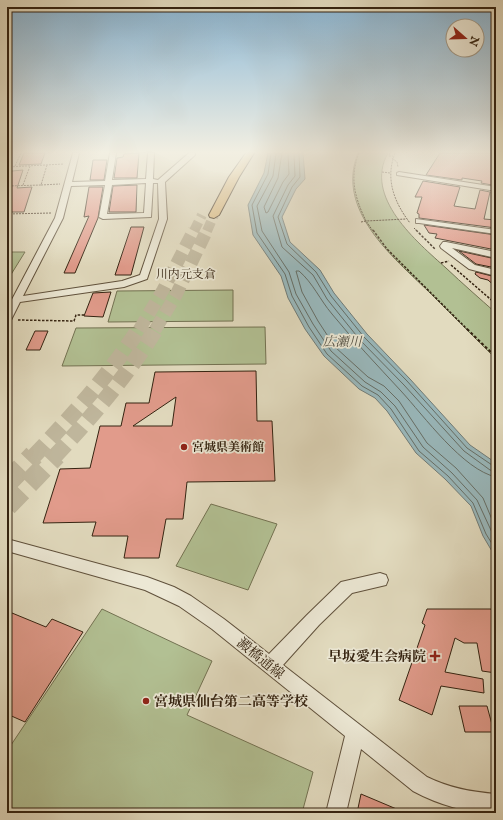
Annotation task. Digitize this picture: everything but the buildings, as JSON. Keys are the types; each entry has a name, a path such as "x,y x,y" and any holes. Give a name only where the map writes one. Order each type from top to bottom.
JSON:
{"highway":[{"path":"211,198 215,191"},
{"path":"214,215 226,191"}],"street":[{"path":"7,318 59,218 64,191"},
{"path":"107,191 103,218 148,215 148,191"},
{"path":"16,300 124,284 144,277 163,219 162,191"},
{"path":"419,221 496,232"},
{"path":"496,255 446,244 444,246 472,267 496,273"},
{"name":"澱橋通線","path":"7,545 147,584 185,600 271,665 355,734 420,784 432,791 483,804 496,804"},
{"path":"271,665 313,620 347,587 380,580"},
{"path":"336,813 355,734"}],"path":[{"path":"355,191 357,202 366,221 387,249 496,357"},
{"path":"392,191 407,219 438,252"},
{"path":"7,214 54,212"},
{"path":"361,222 407,219"},
{"path":"443,257 496,304"},
{"path":"441,263 448,262"},
{"path":"18,320 74,321 76,315 84,315"}],"green space":[{"path":"354,191 384,191 388,202 408,232 496,313 496,359 399,264 385,248 371,231 361,213"},
{"path":"7,252 25,252 7,281"},
{"path":"233,290 233,321 108,322 117,291"},
{"path":"265,327 266,364 62,366 76,328"},
{"path":"211,504 277,524 248,590 176,566"},
{"name":"宮城県仙台第二高等学校","path":"102,609 212,661 187,715 313,772 302,813 7,813 7,751"}],"water":[{"name":"広瀬川","path":"255,191 295,191 282,217 290,242 320,270 334,293 367,334 470,445 496,463 496,558 483,536 471,506 445,479 416,453 387,411 375,398 359,389 324,356 305,329 288,298 281,276 253,235 248,205"}],"tunnel":[{"path":"194,231 202,215"},
{"path":"207,231 214,215"},
{"path":"139,330 163,290 194,230"},
{"path":"155,330 176,295 207,230"},
{"path":"34,456 90,395 139,329"},
{"path":"55,456 109,395 134,362 156,329"},
{"path":"7,483 34,455"},
{"path":"7,506 56,455"}],"place":[{"name":"宮城県美術館","path":"184,447"},
{"name":"早坂愛生会病院","path":"435,656"},
{"name":"宮城県仙台第二高等学校","path":"146,701"}],"district":[{"name":"川内元支倉","path":"186,274"}]}
